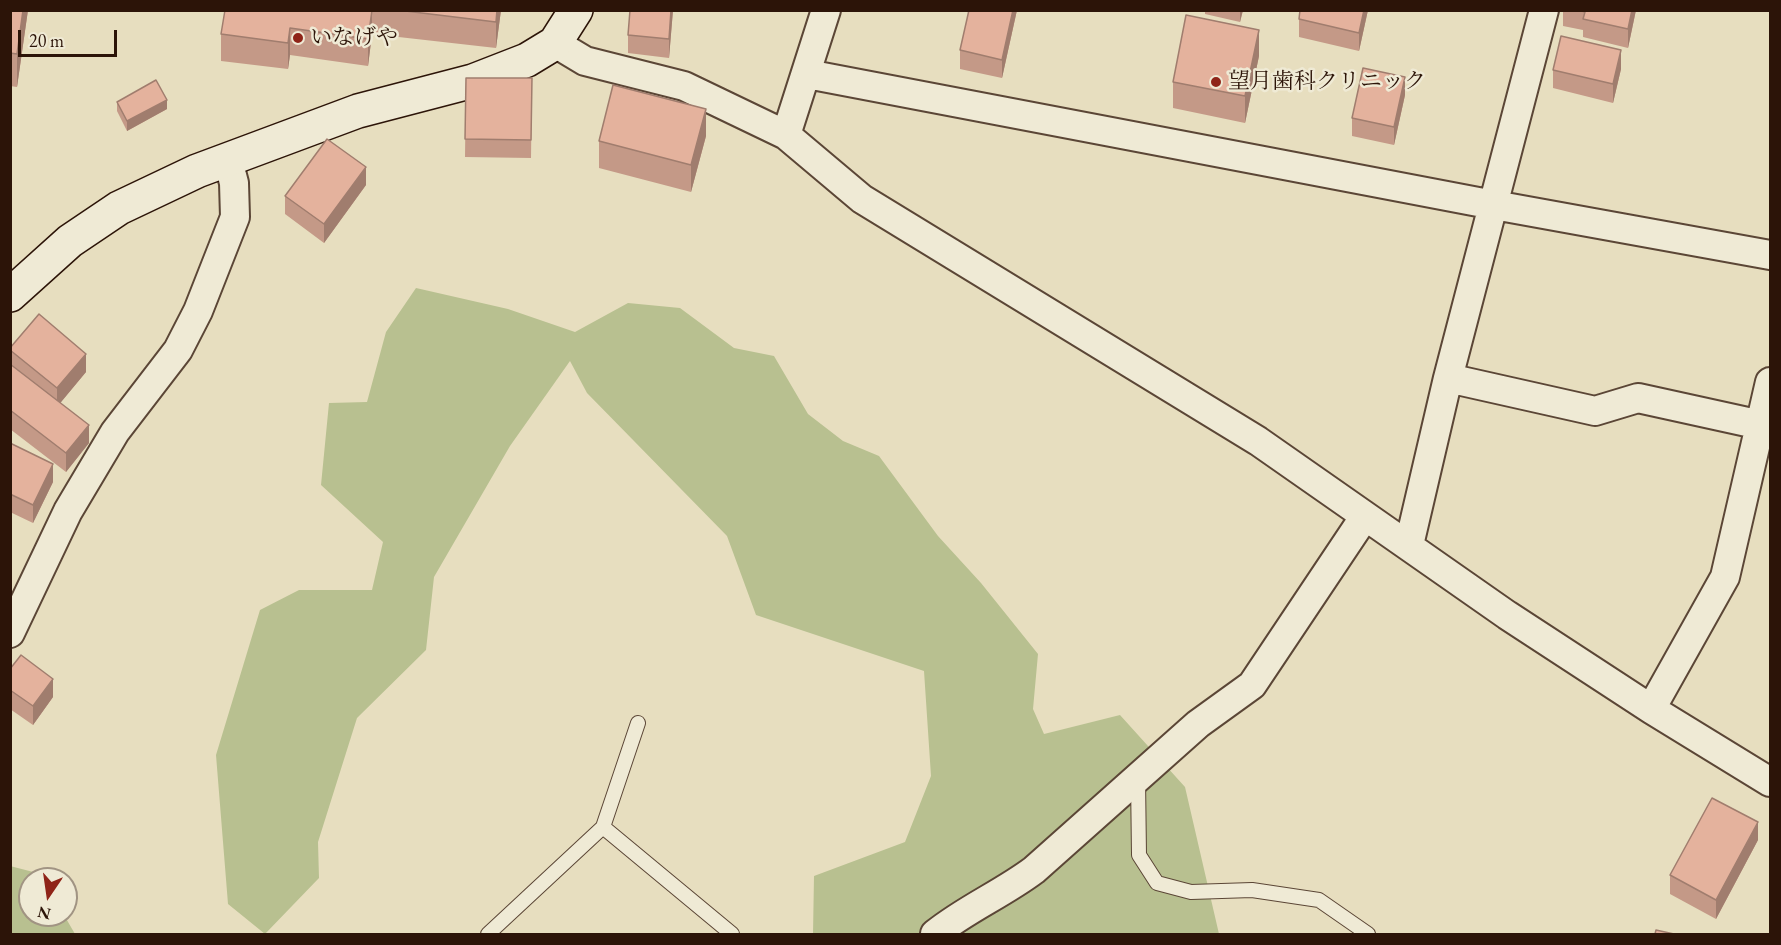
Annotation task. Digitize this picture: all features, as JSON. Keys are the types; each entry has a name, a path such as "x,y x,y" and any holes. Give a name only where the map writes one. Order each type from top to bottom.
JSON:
{"street":[{"path":"10,295 70,241 119,208 197,171 358,111 473,81 527,60 555,44 576,10"},
{"path":"786,135 826,10"},
{"path":"1409,545 1448,378 1544,10"},
{"path":"555,44 585,61 684,86 786,135 862,199 1258,441 1507,615 1651,709 1770,782"},
{"path":"807,74 1494,205 1770,255"},
{"path":"10,633 68,512 115,432 178,350 198,311 235,217 234,183 228,160"},
{"path":"1448,378 1594,411 1638,398 1766,426"},
{"path":"1651,709 1725,577 1766,426 1770,382"},
{"path":"935,934 963,912 1010,888 1034,870 1198,724 1252,685 1365,516"}],"lane":[{"path":"488,934 603,827 638,723"},
{"path":"1138,779 1139,855 1156,883 1191,892 1252,890 1319,900 1368,934"},
{"path":"603,827 732,934"}],"green space":[{"path":"416,288 508,309 575,332 628,303 680,308 734,348 774,356 808,414 843,441 879,456 938,536 981,583 1038,654 1033,709 1044,734 1120,715 1185,787 1219,934 813,934 814,876 905,842 931,776 924,671 756,615 727,536 587,393 570,361 510,446 434,577 426,650 357,718 318,842 319,878 265,934 228,904 216,755 260,610 299,590 372,590 383,542 321,485 329,403 367,402 386,332"},
{"path":"10,866 18,868 18,927 71,927 75,934 11,934"}],"building":[{"path":"10,10 23,10 17,54 10,53"},
{"path":"225,10 372,10 368,39 290,28 288,43 221,34"},
{"path":"397,10 497,10 496,22"},
{"path":"630,10 671,10 669,39 628,35"},
{"path":"969,10 1013,10 1002,60 960,50"},
{"path":"1300,10 1364,10 1359,33 1299,19"},
{"path":"1578,10 1632,10 1628,29 1583,19 1585,12"},
{"path":"1186,15 1259,30 1245,96 1173,82"},
{"path":"1561,36 1621,50 1613,84 1553,70"},
{"path":"1363,68 1405,77 1394,127 1352,118"},
{"path":"466,78 532,78 531,140 465,139"},
{"path":"156,80 167,100 127,121 117,102"},
{"path":"613,85 706,109 691,165 599,141"},
{"path":"327,139 366,167 324,224 285,196"},
{"path":"39,314 86,354 57,388 10,350"},
{"path":"10,364 89,425 66,453 10,410"},
{"path":"10,443 53,464 33,505 10,494"},
{"path":"21,655 53,679 33,706 10,690 10,669"},
{"path":"1712,798 1758,822 1716,900 1670,875"},
{"path":"1656,930 1674,934 1655,934"}],"place":[{"name":"いなげや","path":"298,38"},
{"name":"望月歯科クリニック","path":"1216,82"}]}
